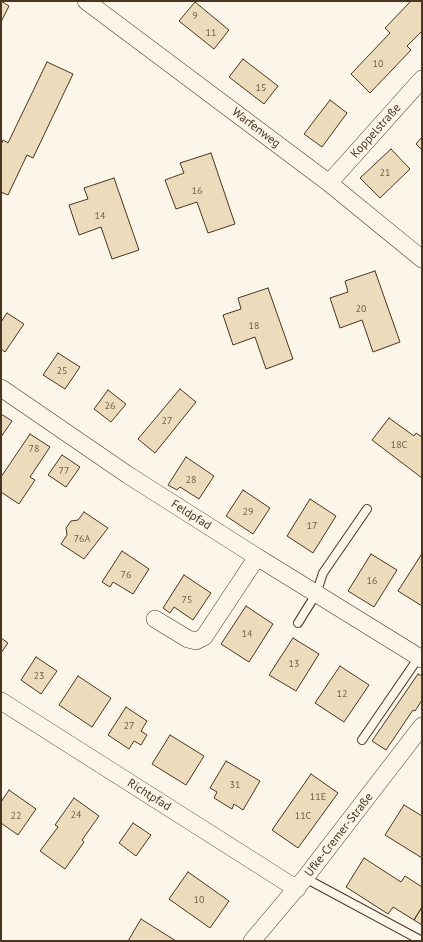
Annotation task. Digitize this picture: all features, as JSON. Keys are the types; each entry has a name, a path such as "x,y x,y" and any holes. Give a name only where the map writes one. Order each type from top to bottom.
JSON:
{"street":[{"name":"Warfenweg","path":"86,1 329,182 422,259"},
{"name":"Koppelstraße","path":"329,182 422,79"},
{"name":"Feldpfad","path":"1,388 128,475 257,557"},
{"path":"155,619 188,639 196,640 204,637 257,557 421,658"},
{"name":"Richtpfad","path":"1,701 301,884"},
{"name":"Ufke-Cremer-Straße","path":"252,941 301,884 422,726"}],"lane":[{"path":"298,623 316,594 323,573 367,509"},
{"path":"362,740 421,658"},
{"path":"301,884 422,941"}],"building":[{"path":"1,1 9,6 1,22"},
{"path":"411,1 422,1 422,31 407,46 411,50 370,93 351,74 390,33 385,28"},
{"path":"195,2 229,30 214,49 179,21"},
{"path":"243,59 278,86 264,104 229,77"},
{"path":"47,62 73,74 33,158 27,155 8,195 1,192 1,145 3,140 8,143"},
{"path":"330,100 347,113 322,147 304,134"},
{"path":"422,137 422,150 416,144"},
{"path":"391,149 410,169 380,198 360,178"},
{"path":"211,153 235,224 208,233 197,202 176,209 165,180 184,173 180,163"},
{"path":"114,178 139,250 112,259 101,227 79,235 69,205 88,199 84,188"},
{"path":"375,271 400,342 373,352 362,320 340,328 330,298 348,292 345,281"},
{"path":"268,288 293,359 266,369 255,337 233,345 223,315 241,309 238,298"},
{"path":"7,313 24,324 5,352 1,349 1,322"},
{"path":"58,353 80,367 65,389 43,375"},
{"path":"180,389 196,402 155,453 138,439"},
{"path":"108,390 126,404 111,422 94,409"},
{"path":"1,414 12,421 1,437"},
{"path":"389,418 414,436 416,433 422,437 422,478 372,440"},
{"path":"30,434 50,447 30,477 35,480 19,504 1,492 1,477"},
{"path":"62,455 80,467 66,487 48,475"},
{"path":"186,457 214,476 199,499 180,487 177,490 168,485"},
{"path":"243,490 270,508 253,534 226,516"},
{"path":"310,499 336,516 313,553 287,536"},
{"path":"84,512 108,528 84,559 61,544 67,535 66,528 71,521 78,520"},
{"path":"122,551 149,569 133,594 113,582 110,587 102,582"},
{"path":"371,554 397,570 374,607 348,591"},
{"path":"422,555 422,606 398,591"},
{"path":"184,575 211,593 193,620 174,607 170,613 163,608"},
{"path":"246,606 273,624 249,662 221,644"},
{"path":"1,638 8,643 1,653"},
{"path":"293,638 319,654 296,691 269,675"},
{"path":"36,657 57,671 41,694 21,680"},
{"path":"340,666 369,685 344,722 315,703"},
{"path":"418,674 422,676 422,700 415,711 413,710 386,750 372,741"},
{"path":"78,676 111,698 92,727 59,705"},
{"path":"126,707 147,721 141,731 147,735 141,745 134,741 129,749 108,735"},
{"path":"170,735 204,756 186,785 152,764"},
{"path":"226,761 260,781 243,810 234,804 232,809 214,798 217,792 210,788"},
{"path":"311,774 338,793 298,848 272,830"},
{"path":"9,790 36,809 18,835 1,823 1,802"},
{"path":"74,798 99,816 82,840 84,842 65,869 40,851 58,827 55,825"},
{"path":"404,805 422,816 422,858 385,835"},
{"path":"133,823 151,835 136,856 119,843"},
{"path":"364,858 401,882 405,876 422,887 422,907 414,920 393,907 388,914 346,887"},
{"path":"188,872 229,901 210,928 169,899"},
{"path":"422,907 422,925 414,920"},
{"path":"141,919 176,941 128,941"}]}
